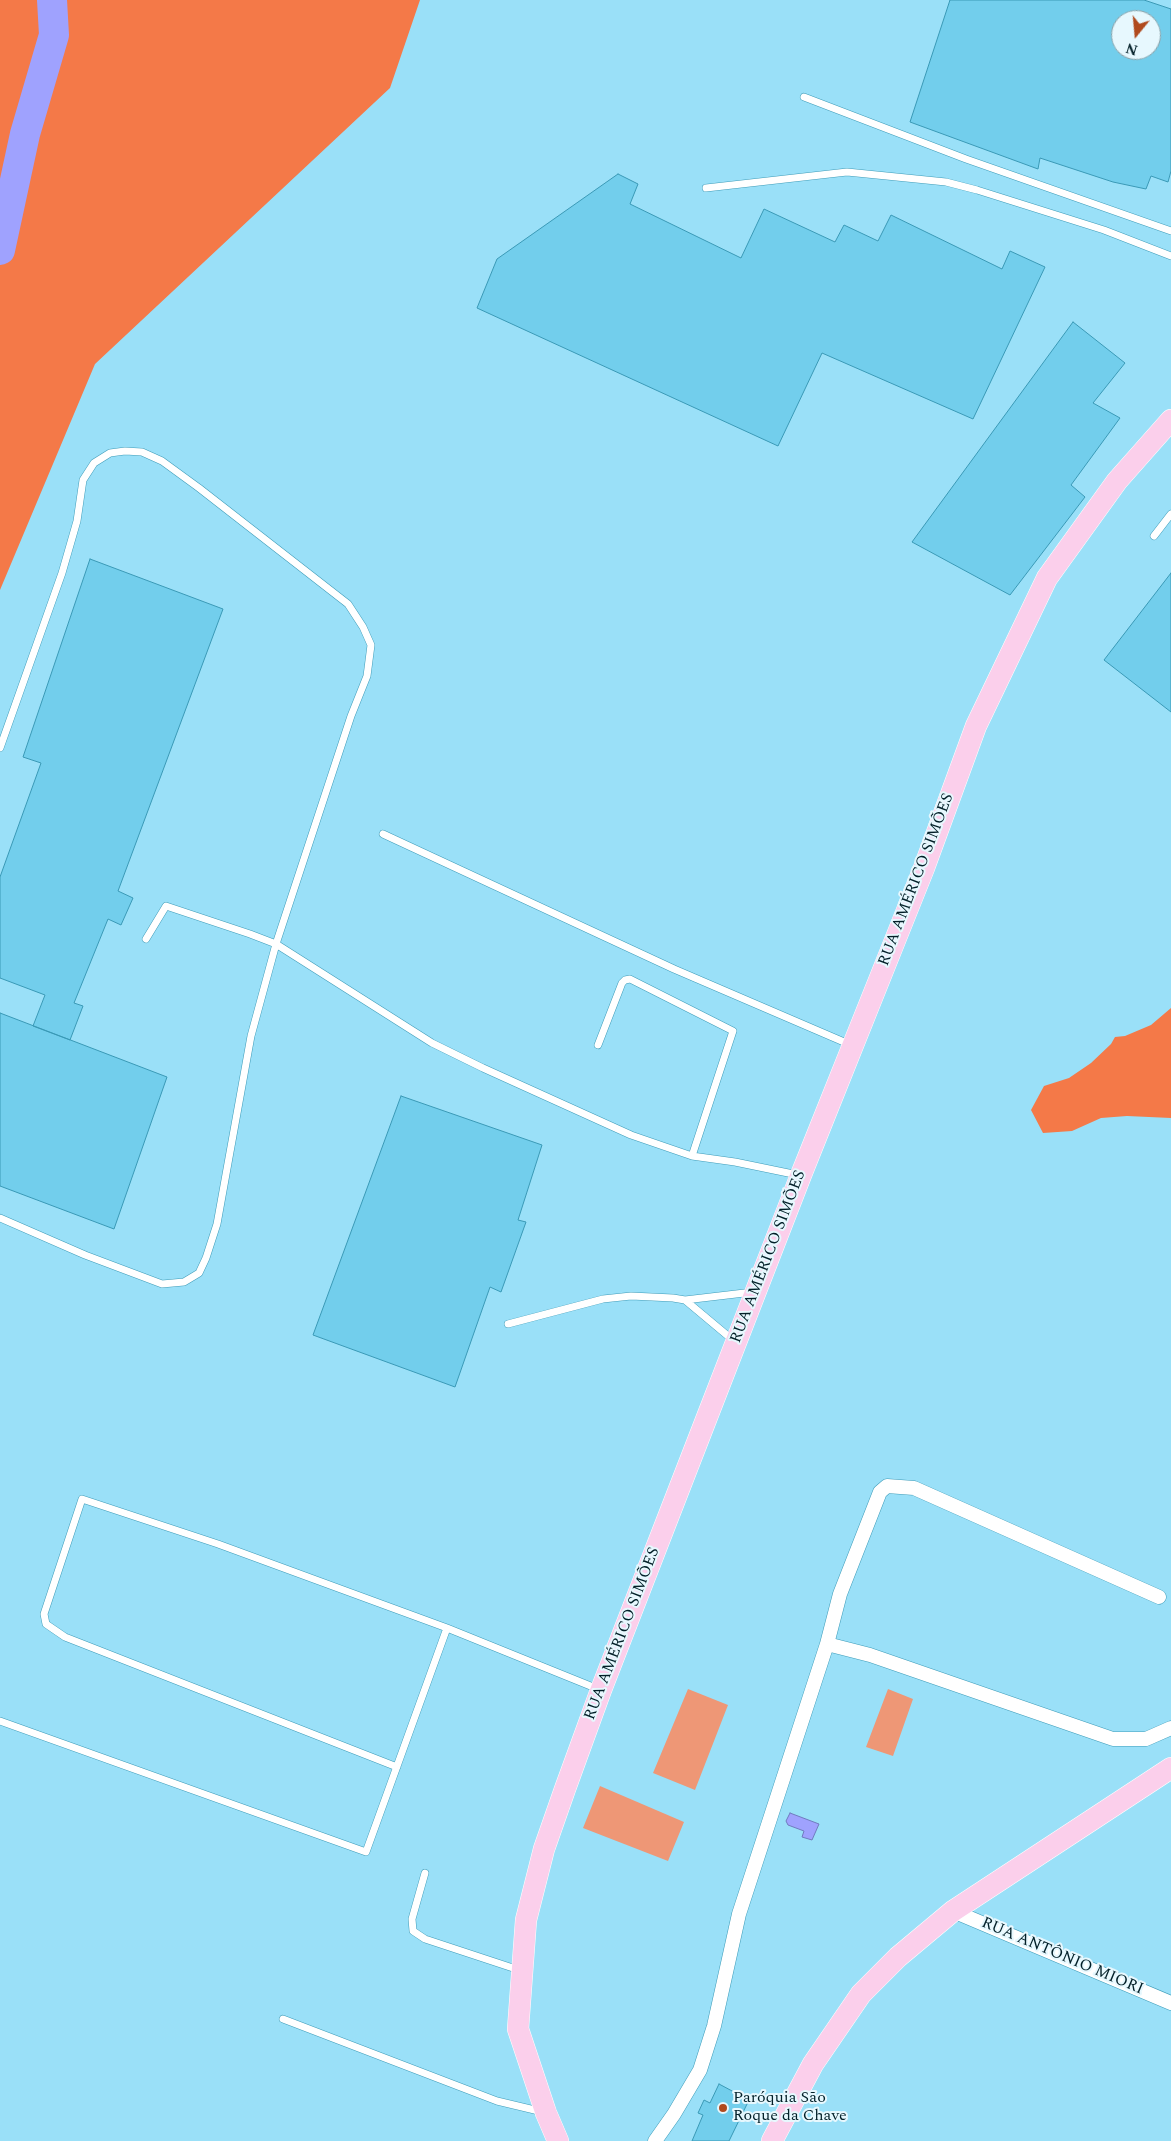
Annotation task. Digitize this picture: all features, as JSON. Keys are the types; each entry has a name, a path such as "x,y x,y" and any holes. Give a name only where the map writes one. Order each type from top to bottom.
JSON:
{"main road":[{"name":"RUA AMÉRICO SIMÕES","path":"558,2141 546,2113 518,2029 526,1920 544,1849 601,1690 800,1175 924,868 976,726 1047,578 1118,481 1171,420"},
{"path":"772,2141 813,2064 861,1994 898,1957 953,1911 1171,1768"}],"street":[{"path":"655,2141 674,2114 700,2070 714,2026 739,1914 827,1644 840,1594 880,1492 887,1486 914,1488 1159,1598"},
{"path":"827,1644 870,1655 1113,1739 1146,1739 1171,1728"},
{"name":"RUA ANTÔNIO MIORI","path":"953,1911 1171,2003"}],"lane":[{"path":"804,97 966,159 1171,231"},
{"path":"706,188 847,172 946,182 1104,230 1171,256"},
{"path":"0,748 62,573 77,521 83,480 94,463 110,453 125,451 142,452 162,461 348,604 363,627 371,646 367,676 351,716 276,944 252,1036 217,1224 199,1273 184,1282 162,1284 85,1255 0,1218"},
{"path":"1154,536 1171,514"},
{"path":"383,834 674,968 852,1045"},
{"path":"146,938 166,906 276,944 432,1043 631,1135 692,1156 735,1162 800,1175"},
{"path":"598,1045 622,983 630,979 733,1031 692,1156"},
{"path":"508,1324 603,1299 631,1296 685,1300 756,1292"},
{"path":"685,1300 736,1343"},
{"path":"397,1766 64,1638 46,1624 44,1614 82,1499 218,1544 447,1628 601,1690"},
{"path":"0,1722 366,1852 447,1628"},
{"path":"426,1873 412,1919 413,1931 425,1938 522,1971"},
{"path":"283,2019 497,2102 546,2113"}],"shaded area":[{"path":"0,0 420,0 390,88 95,364 0,590"},
{"path":"1171,1008 1171,1118 1127,1116 1101,1118 1072,1131 1043,1133 1031,1110 1044,1086 1069,1078 1091,1063 1111,1044 1115,1037 1125,1036 1151,1025"},
{"path":"688,1689 728,1705 695,1790 653,1773"},
{"path":"888,1689 913,1699 893,1756 866,1747"},
{"path":"600,1786 684,1822 668,1861 583,1828"}],"water":[{"path":"790,1813 819,1824 812,1840 802,1837 804,1831 788,1825 786,1821"}],"building":[{"path":"950,0 1144,0 1171,9 1171,171 1168,182 1151,176 1146,189 1113,182 1040,158 1038,169 910,122"},
{"path":"618,174 638,184 630,204 741,258 764,209 835,242 844,225 878,241 891,215 1002,269 1010,251 1045,267 973,419 822,353 778,446 477,308 497,259"},
{"path":"1073,322 1125,363 1093,403 1120,418 1071,485 1085,497 1010,595 912,542"},
{"path":"90,559 223,609 118,891 133,898 121,925 108,919 74,1003 83,1006 70,1040 33,1026 45,995 0,978 0,877 41,763 23,757"},
{"path":"1171,573 1171,712 1104,660"},
{"path":"0,1013 167,1077 114,1229 0,1186"},
{"path":"401,1096 542,1145 518,1220 526,1222 501,1292 490,1287 455,1387 313,1335"},
{"name":"Paróquia São Roque da Chave","path":"719,2084 749,2100 729,2141 692,2141 703,2115 698,2113 704,2100 710,2103"}],"waterway":[{"path":"0,250 25,134 54,35 52,0"}],"place":[{"name":"Paróquia São Roque da Chave","path":"723,2108"}]}
